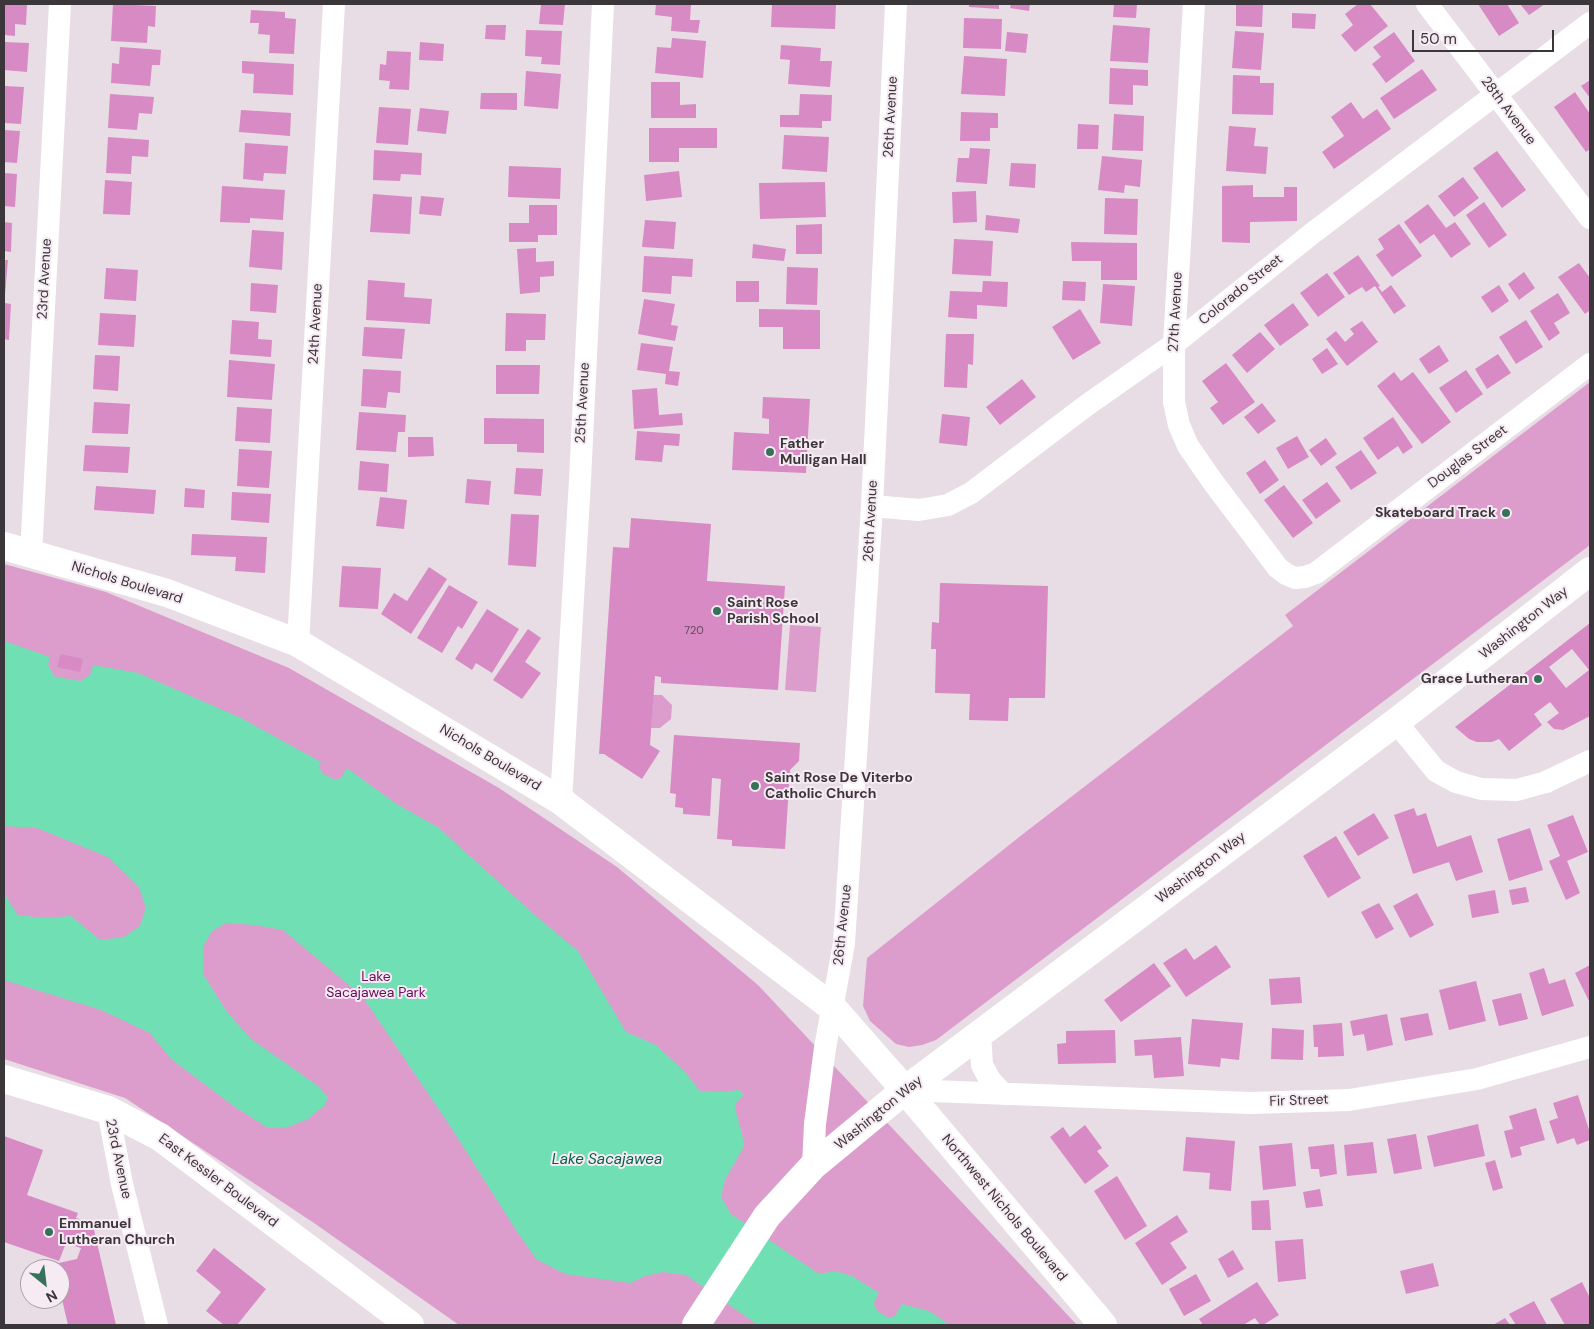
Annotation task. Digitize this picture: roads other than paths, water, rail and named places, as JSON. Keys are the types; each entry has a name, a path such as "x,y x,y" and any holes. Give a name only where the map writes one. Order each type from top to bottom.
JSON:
{"main road":[{"name":"Nichols Boulevard","path":"4,546 167,593 298,643 561,801 833,1008 905,1090"},
{"name":"Washington Way","path":"696,1325 767,1216 813,1166 905,1090 1396,722 1590,571"},
{"name":"East Kessler Boulevard","path":"4,1079 108,1110 160,1137 410,1325"},
{"name":"Northwest Nichols Boulevard","path":"905,1090 1104,1325"}],"street":[{"name":"23rd Avenue","path":"31,554 60,4"},
{"name":"24th Avenue","path":"298,643 334,4"},
{"name":"25th Avenue","path":"561,801 580,480 603,4"},
{"name":"26th Avenue","path":"833,1008 844,943 872,506 896,4"},
{"name":"27th Avenue","path":"1194,4 1174,344 1174,402 1179,425 1188,446 1278,568 1295,578"},
{"name":"28th Avenue","path":"1427,4 1590,218"},
{"name":"Colorado Street","path":"872,506 919,510 948,505 971,493 1087,405 1174,344 1314,232 1590,23"},
{"name":"Douglas Street","path":"1295,578 1316,573 1590,364"},
{"path":"1396,722 1436,771 1456,782 1481,789 1517,790 1546,782 1590,762"},
{"name":"Washington Way","path":"813,1166 815,1124 833,1008"},
{"path":"980,1034 982,1065 990,1080 1002,1094"},
{"name":"Fir Street","path":"905,1090 1250,1103 1349,1100 1477,1080 1590,1047"},
{"name":"23rd Avenue","path":"108,1110 122,1184 157,1325"}],"water":[{"name":"Lake Sacajawea","path":"4,641 50,657 48,665 55,677 81,681 91,674 93,665 138,673 241,718 321,762 319,767 323,774 336,780 341,778 347,768 395,803 439,828 537,917 578,951 626,1032 656,1045 685,1072 700,1091 723,1092 738,1090 742,1092 743,1096 736,1103 735,1108 744,1142 743,1148 725,1180 721,1197 731,1214 819,1274 835,1271 852,1276 879,1293 874,1302 877,1311 889,1318 895,1316 902,1304 929,1311 950,1325 758,1325 686,1275 663,1272 645,1276 630,1283 565,1274 536,1259 450,1126 362,996 283,930 226,923 212,931 203,947 203,974 227,1012 251,1039 318,1086 328,1097 325,1105 308,1119 288,1127 268,1128 235,1107 171,1059 150,1033 101,1010 4,980 4,890 9,902 18,915 43,918 71,916 100,940 124,937 140,926 146,908 139,887 108,857 37,828 4,826"}],"place":[{"name":"Father Mulligan Hall","path":"770,452"},
{"name":"Skateboard Track","path":"1506,513"},
{"name":"Saint Rose Parish School","path":"717,611"},
{"name":"Grace Lutheran","path":"1538,679"},
{"name":"Saint Rose De Viterbo Catholic Church","path":"755,786"},
{"name":"Emmanuel Lutheran Church","path":"49,1232"}],"park label":[{"name":"Lake Sacajawea Park","path":"376,986"}]}
